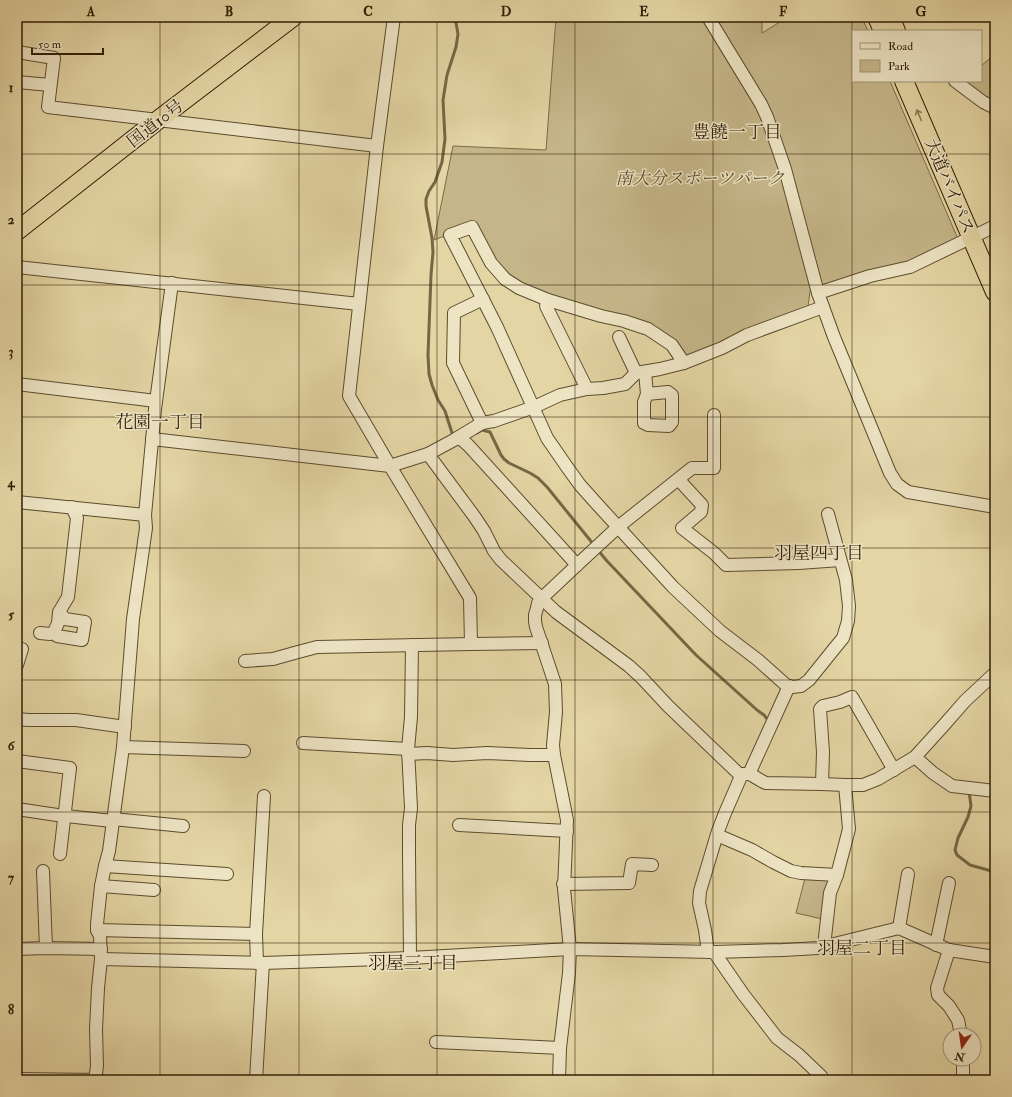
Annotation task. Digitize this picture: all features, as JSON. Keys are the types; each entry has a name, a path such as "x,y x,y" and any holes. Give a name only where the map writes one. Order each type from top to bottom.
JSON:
{"highway":[{"name":"国道10号","path":"17,231 158,120 293,17"},
{"path":"876,17 882,30"},
{"path":"890,17 896,30"},
{"name":"大道バイパス","path":"905,82 983,231 995,292"},
{"name":"大道バイパス","path":"918,82 983,231 995,263"}],"street":[{"path":"394,17 377,146 349,396 470,598 471,644"},
{"path":"708,17 761,104 767,117 785,169 818,293 834,337 887,466 897,484 908,492 995,508"},
{"path":"17,52 54,58 48,107 377,146"},
{"path":"17,82 50,85"},
{"path":"956,82 995,108"},
{"path":"684,363 672,345 648,329 548,300 519,288 505,279 491,263 472,227 450,235 497,327 534,406 547,438 580,485 673,587 720,631 789,686 796,687 807,683 838,644 846,630 849,606 846,580 828,514"},
{"path":"818,293 870,276 910,267 983,231"},
{"path":"17,267 359,304"},
{"path":"95,1080 97,1066 96,1029 101,954 100,936 97,930 98,910 104,866 109,851 123,747 133,619 146,528 144,515 156,401 172,283"},
{"path":"482,422 453,363 454,313 483,299"},
{"path":"548,300 546,306 587,389"},
{"path":"152,439 390,466 428,454 482,422 494,421 560,395 587,389 625,384 641,372 684,363 722,348 747,335 823,307"},
{"path":"619,337 641,372 647,394"},
{"path":"17,384 156,401"},
{"path":"560,1080 560,1048 570,972 570,949 564,884 567,832 566,813 554,755 556,697 552,673 536,627 535,615 538,603 542,598 618,527 679,480 692,468 714,468 714,415"},
{"path":"459,437 474,451 577,565"},
{"path":"428,454 474,516 497,556 563,618 630,666 668,706 690,725 735,771 753,775 766,783 863,785 878,779 915,756 965,701 995,673"},
{"path":"679,480 702,505 701,512 682,528 726,564 792,563 840,560"},
{"path":"17,502 144,515"},
{"path":"40,633 50,634 54,632 58,623 59,612 68,597 77,518 72,507"},
{"path":"54,632 57,636 82,640 85,622 65,619 59,612"},
{"path":"245,661 273,659 317,647 542,644"},
{"path":"410,958 408,853 411,808 408,751 412,645"},
{"path":"17,648 22,649 17,665"},
{"path":"789,686 725,813 700,891 699,903 711,952 777,1038 799,1055 824,1080"},
{"path":"822,784 823,752 820,709 823,706 840,702 852,697 894,770"},
{"path":"17,719 76,720 125,727"},
{"path":"303,743 453,755 501,753 554,755"},
{"path":"123,747 244,751"},
{"path":"915,756 933,773 952,786 995,791"},
{"path":"17,761 70,768 60,854"},
{"path":"824,946 830,893 837,875 849,829 845,785"},
{"path":"256,1080 260,963 256,934 264,796"},
{"path":"17,809 57,815 183,826"},
{"path":"459,825 567,832"},
{"path":"717,836 752,850 791,871 837,875"},
{"path":"564,884 629,883 632,864 652,865"},
{"path":"104,866 227,874"},
{"path":"43,871 46,948"},
{"path":"899,928 908,874"},
{"path":"936,945 949,883"},
{"path":"101,886 154,890"},
{"path":"17,949 46,948 101,954 260,963 410,958 570,949 711,952 783,950 818,948 899,928 949,950 995,957"},
{"path":"97,930 256,934"},
{"path":"949,950 937,988 938,995 958,1020 959,1027"},
{"path":"436,1042 560,1048"},
{"path":"963,1067 963,1080"},
{"path":"17,1079 100,1080"}],"green space":[{"name":"南大分スポーツパーク","path":"556,17 762,17 762,33 783,20 785,17 862,18 868,30 852,30 852,82 890,82 958,239 909,264 869,271 810,291 808,307 687,358 675,343 556,298 506,277 473,225 434,240 453,146 546,150"},
{"path":"995,54 995,101 979,93 965,82 982,82 982,65"},
{"path":"833,877 822,919 796,913 805,878"}],"waterway":[{"path":"453,436 445,411 438,400 429,374 428,355 433,252 426,199 435,182 442,162 445,139 443,100 447,75 456,47 458,34 455,17"},
{"path":"477,433 482,430 490,432 504,459 538,478 594,545"},
{"path":"597,549 696,655 764,715 768,722"},
{"path":"969,791 971,806 968,817 958,838 955,850 957,855 970,865 995,872"}],"district":[{"name":"豊饒一丁目","path":"737,132"},
{"name":"花園一丁目","path":"160,422"},
{"name":"羽屋四丁目","path":"819,553"},
{"name":"羽屋二丁目","path":"862,948"},
{"name":"羽屋三丁目","path":"413,963"}]}
